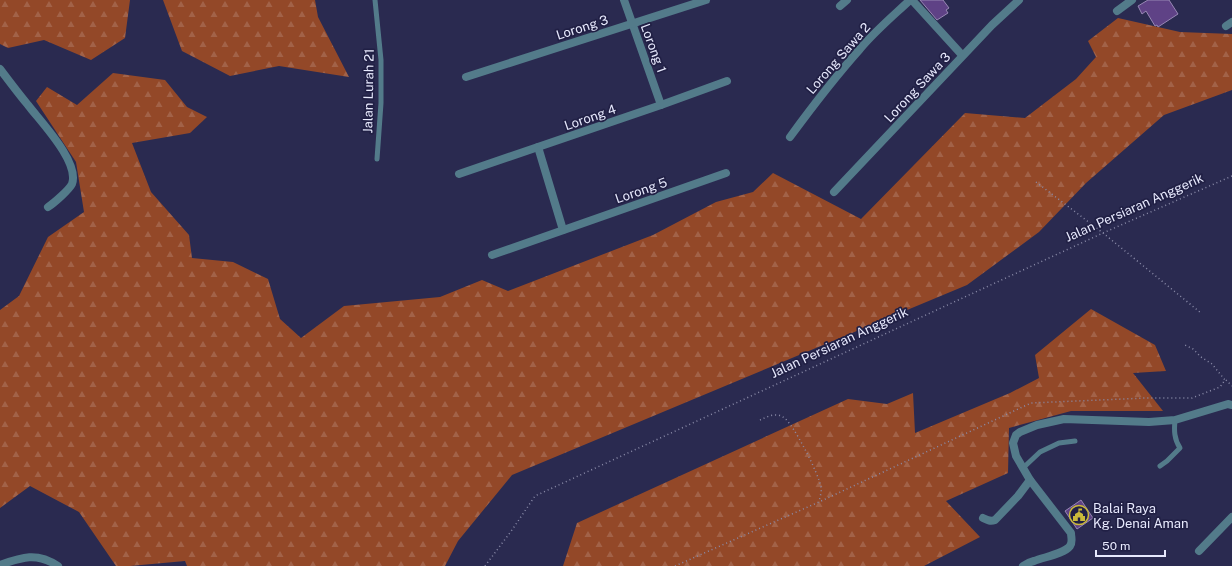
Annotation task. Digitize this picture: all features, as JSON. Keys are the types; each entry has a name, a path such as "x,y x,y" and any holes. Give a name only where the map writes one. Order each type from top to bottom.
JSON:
{"street":[{"name":"Lorong 1","path":"624,0 661,105"},
{"name":"Lorong 3","path":"466,77 706,0"},
{"path":"840,6 847,0"},
{"path":"911,0 962,55"},
{"name":"Lorong Sawa 2","path":"790,137 860,48 911,0"},
{"name":"Lorong Sawa 3","path":"834,192 962,55 992,24 1019,0"},
{"path":"1117,11 1132,0"},
{"path":"0,69 51,133 68,161 73,179 71,185 48,207"},
{"name":"Lorong 4","path":"459,174 727,81"},
{"path":"538,147 563,230"},
{"name":"Lorong 5","path":"492,255 726,173"},
{"path":"1022,566 1065,550 1072,542 1071,533 1030,480 1016,456 1014,439 1020,432 1037,425 1064,419 1149,422 1175,420 1228,404 1232,405"},
{"path":"983,518 992,522 995,520 1018,496 1030,480"},
{"path":"1198,551 1232,517"},
{"path":"0,565 18,558 37,556 58,566"}],"lane":[{"name":"Jalan Lurah 21","path":"375,0 381,60 381,103 377,159"},
{"path":"1160,466 1180,448 1175,438 1175,420"},
{"path":"1023,468 1040,452 1059,443 1075,441"}],"path":[{"name":"Jalan Persiaran Anggerik","path":"485,566 535,496 1103,233 1232,176"},
{"path":"1036,182 1103,233 1201,313"},
{"path":"1185,345 1193,349 1201,357 1212,364 1232,386"},
{"path":"675,566 819,502 1031,403 1146,398 1192,398 1220,387 1226,380"},
{"path":"760,420 772,414 783,417 793,427 810,459 822,488 819,502"}],"green space":[{"path":"0,0 130,0 125,38 91,60 44,40 8,48 0,44"},
{"path":"163,0 315,0 318,17 349,77 279,66 230,76 182,51"},
{"path":"1118,18 1180,32 1232,34 1232,90 1164,115 1086,183 1039,232 967,285 512,475 458,541 445,566 187,566 185,561 116,566 79,512 30,486 0,508 0,310 19,296 48,237 84,212 76,162 36,101 47,87 77,105 113,73 165,80 187,107 207,117 190,133 132,143 151,192 189,235 192,258 233,262 268,279 280,319 301,338 344,306 440,297 482,280 508,291 653,235 716,202 753,192 773,173 861,219 965,113 1025,118 1076,79 1096,57 1088,41"},
{"path":"1091,309 1155,345 1166,371 1133,373 1163,411 1071,411 1009,428 1008,473 946,501 980,537 924,566 563,566 577,523 848,399 887,404 913,393 915,433 1010,393 1039,378 1035,355"}],"building":[{"path":"920,0 943,0 949,8 946,10 948,13 937,20"},
{"path":"1148,0 1169,0 1178,14 1158,27 1157,25 1155,26 1146,11 1142,14 1138,6"},
{"name":"Balai Raya Kg. Denai Aman","path":"1081,500 1093,518 1077,529 1065,511"}],"place":[{"name":"Balai Raya Kg. Denai Aman","path":"1079,515"}]}
